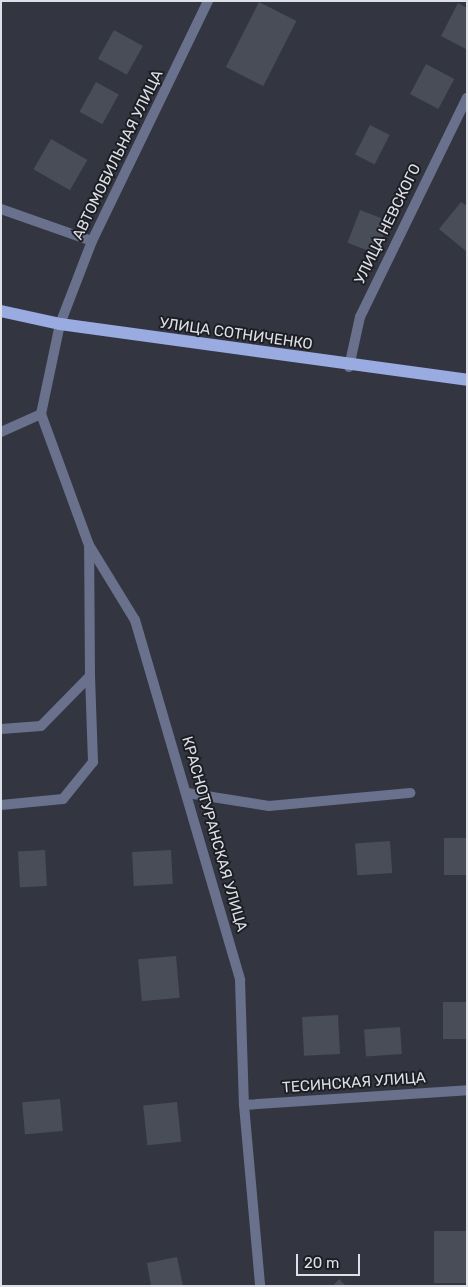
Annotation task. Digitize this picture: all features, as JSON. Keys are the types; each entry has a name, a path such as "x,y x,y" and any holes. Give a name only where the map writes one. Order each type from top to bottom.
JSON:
{"main road":[{"name":"УЛИЦА СОТНИЧЕНКО","path":"1,311 60,324 349,367 467,380"}],"street":[{"name":"АВТОМОБИЛЬНАЯ УЛИЦА","path":"40,414 60,324 92,241 208,1"},
{"name":"УЛИЦА НЕВСКОГО","path":"349,367 360,317 467,98"},
{"path":"1,209 92,241"},
{"path":"1,432 40,414"},
{"name":"КРАСНОТУРАНСКАЯ УЛИЦА","path":"40,414 88,545 135,620 240,980 244,1105 260,1286"},
{"path":"1,805 63,799 93,762 88,545"},
{"path":"1,729 41,726 90,676"},
{"path":"187,794 269,806 410,793"},
{"name":"ТЕСИНСКАЯ УЛИЦА","path":"244,1105 467,1090"}],"building":[{"path":"259,2 296,21 263,86 226,67"},
{"path":"458,3 467,8 466,49 441,36"},
{"path":"114,30 143,46 127,75 98,59"},
{"path":"426,64 454,79 438,109 410,94"},
{"path":"96,82 119,95 102,124 80,112"},
{"path":"370,125 390,135 375,164 355,154"},
{"path":"51,139 87,160 70,190 34,169"},
{"path":"461,202 467,206 467,252 439,229"},
{"path":"360,210 389,221 376,254 347,243"},
{"path":"444,838 467,838 467,875 444,875"},
{"path":"390,841 392,873 357,875 355,843"},
{"path":"45,850 47,886 20,887 18,851"},
{"path":"171,850 173,884 134,886 132,852"},
{"path":"176,956 180,998 142,1001 138,959"},
{"path":"443,1002 467,1002 467,1039 443,1039"},
{"path":"338,1015 340,1054 304,1056 302,1017"},
{"path":"400,1027 402,1054 366,1056 364,1030"},
{"path":"60,1099 63,1131 25,1134 22,1102"},
{"path":"177,1102 181,1142 147,1145 143,1106"},
{"path":"434,1231 467,1231 467,1283 434,1283"},
{"path":"177,1257 183,1286 151,1286 147,1263"},
{"path":"339,1279 346,1286 333,1286"}]}
